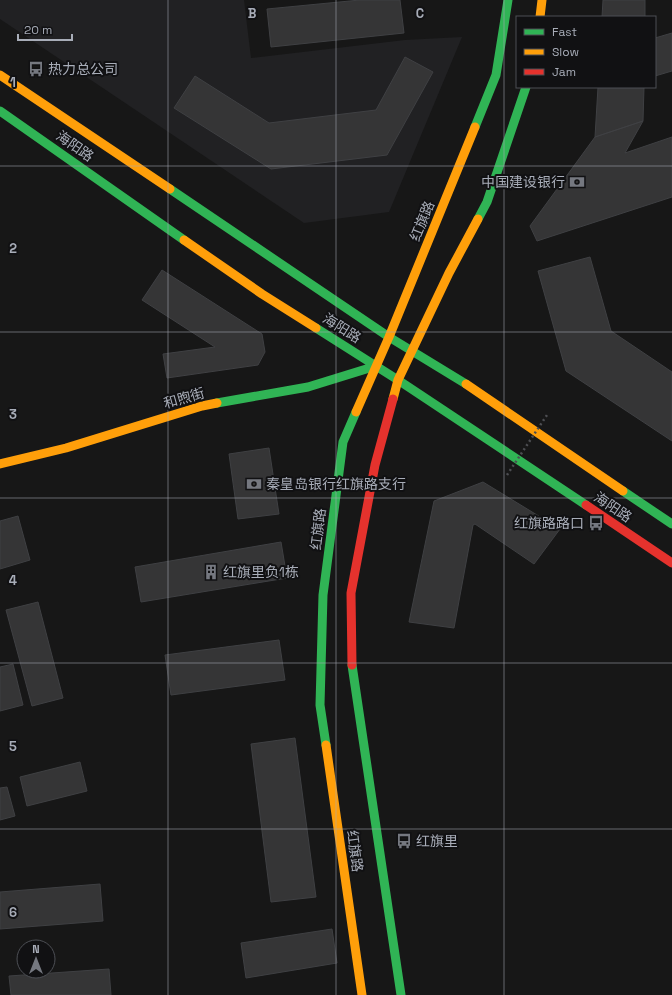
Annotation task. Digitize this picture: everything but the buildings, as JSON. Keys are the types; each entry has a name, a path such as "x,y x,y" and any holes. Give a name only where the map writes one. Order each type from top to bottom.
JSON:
{"main road":[{"name":"红旗路","path":"362,995 320,705 323,595 343,442 389,338 496,75 508,0"},
{"path":"540,16 542,0"},
{"name":"海阳路","path":"0,75 389,338 456,377 672,524"},
{"path":"401,995 352,668 351,593 375,465 398,380 449,273 487,202 526,88"},
{"name":"海阳路","path":"0,111 262,294 398,380 672,563"},
{"name":"和煦街","path":"0,464 66,448 202,406 308,387 376,366"}],"path":[{"path":"507,475 547,415"}],"shaded area":[{"path":"0,0 244,0 251,58 405,40 462,37 389,212 304,223 0,19"}],"traffic: fast":[{"path":"475,127 496,75 508,0"},
{"path":"478,219 487,202 526,88"},
{"path":"0,111 184,240"},
{"path":"170,189 389,337 466,384"},
{"path":"316,328 398,380 586,505"},
{"path":"217,403 308,387 376,366"},
{"path":"326,745 320,705 323,595 343,442 356,412"},
{"path":"623,491 672,524"},
{"path":"352,665 401,995"}],"traffic: slow":[{"path":"540,16 542,0"},
{"path":"0,75 170,189"},
{"path":"356,412 389,337 475,127"},
{"path":"393,399 398,380 449,273 478,219"},
{"path":"184,240 262,294 316,328"},
{"path":"466,384 623,491"},
{"path":"0,464 66,448 202,406 217,403"},
{"path":"326,745 362,995"}],"traffic: jam":[{"path":"352,665 351,593 375,465 393,399"},
{"path":"586,505 672,563"}],"place":[{"name":"热力总公司","path":"36,69"},
{"name":"中国建设银行","path":"577,182"},
{"name":"秦皇岛银行红旗路支行","path":"254,484"},
{"name":"红旗路路口","path":"596,523"},
{"name":"红旗里负1栋","path":"211,572"},
{"name":"红旗里","path":"404,841"}]}
